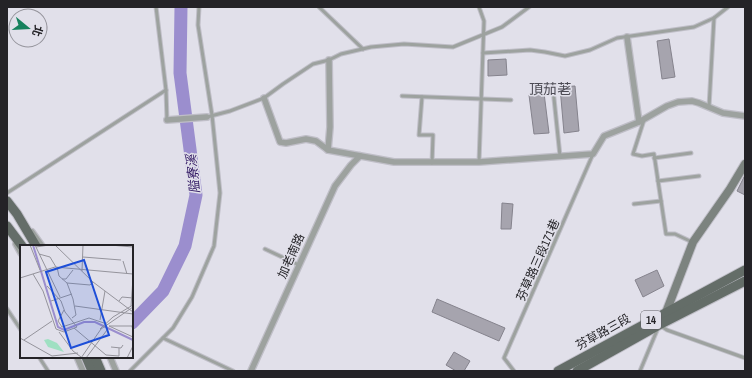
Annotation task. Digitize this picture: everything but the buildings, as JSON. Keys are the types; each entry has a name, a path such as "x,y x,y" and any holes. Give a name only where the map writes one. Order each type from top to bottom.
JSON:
{"main road":[{"path":"7,200 35,245"},
{"path":"7,227 21,245"},
{"name":"芬草路三段","path":"558,371 745,270"},
{"name":"芬草路三段","path":"577,371 659,325 745,281"},
{"path":"86,358 92,371"},
{"path":"95,358 101,371"}],"street":[{"path":"628,37 639,122"},
{"path":"328,150 330,127 329,60"},
{"path":"264,98 280,142 286,143 306,139 316,142 328,150 394,162 479,162 594,154 604,136 639,122 667,106 678,102 699,102 709,108 723,113 745,116"},
{"path":"167,120 209,116"},
{"name":"加老南路","path":"251,371 335,186 360,156"},
{"path":"659,325 667,312 693,242 745,164"},
{"path":"17,214 41,245"},
{"path":"7,227 20,251"},
{"path":"77,358 83,371"},
{"path":"110,358 116,371"}],"lane":[{"path":"156,7 166,90 167,120"},
{"path":"130,371 173,328 192,297 214,246 220,194 198,25 199,7"},
{"path":"319,7 363,50"},
{"path":"479,7 484,21 479,162"},
{"path":"209,116 230,111 264,98 313,64 329,60 340,54 404,44 453,46 502,27 528,7"},
{"path":"483,53 530,50 565,56 590,50 617,38 694,27 714,18 728,7"},
{"path":"709,108 714,18"},
{"path":"552,89 560,156"},
{"path":"7,193 166,90"},
{"path":"402,96 511,100"},
{"path":"422,97 418,135 433,135 432,163"},
{"path":"644,118 633,154 642,156 654,154 666,234 675,234 693,242"},
{"path":"654,158 691,153"},
{"name":"芬草路三段171巷","path":"514,371 504,358 594,154"},
{"path":"658,181 699,176"},
{"path":"634,204 661,201"},
{"path":"265,249 299,265"},
{"path":"7,309 20,328"},
{"path":"640,371 659,325 666,330 745,358"},
{"path":"163,338 233,371"},
{"path":"40,358 48,371"}],"waterway":[{"name":"隘寮溪","path":"133,322 163,291 185,246 196,195 180,73 181,7"}],"district":[{"name":"頂茄荖","path":"550,89"}]}
